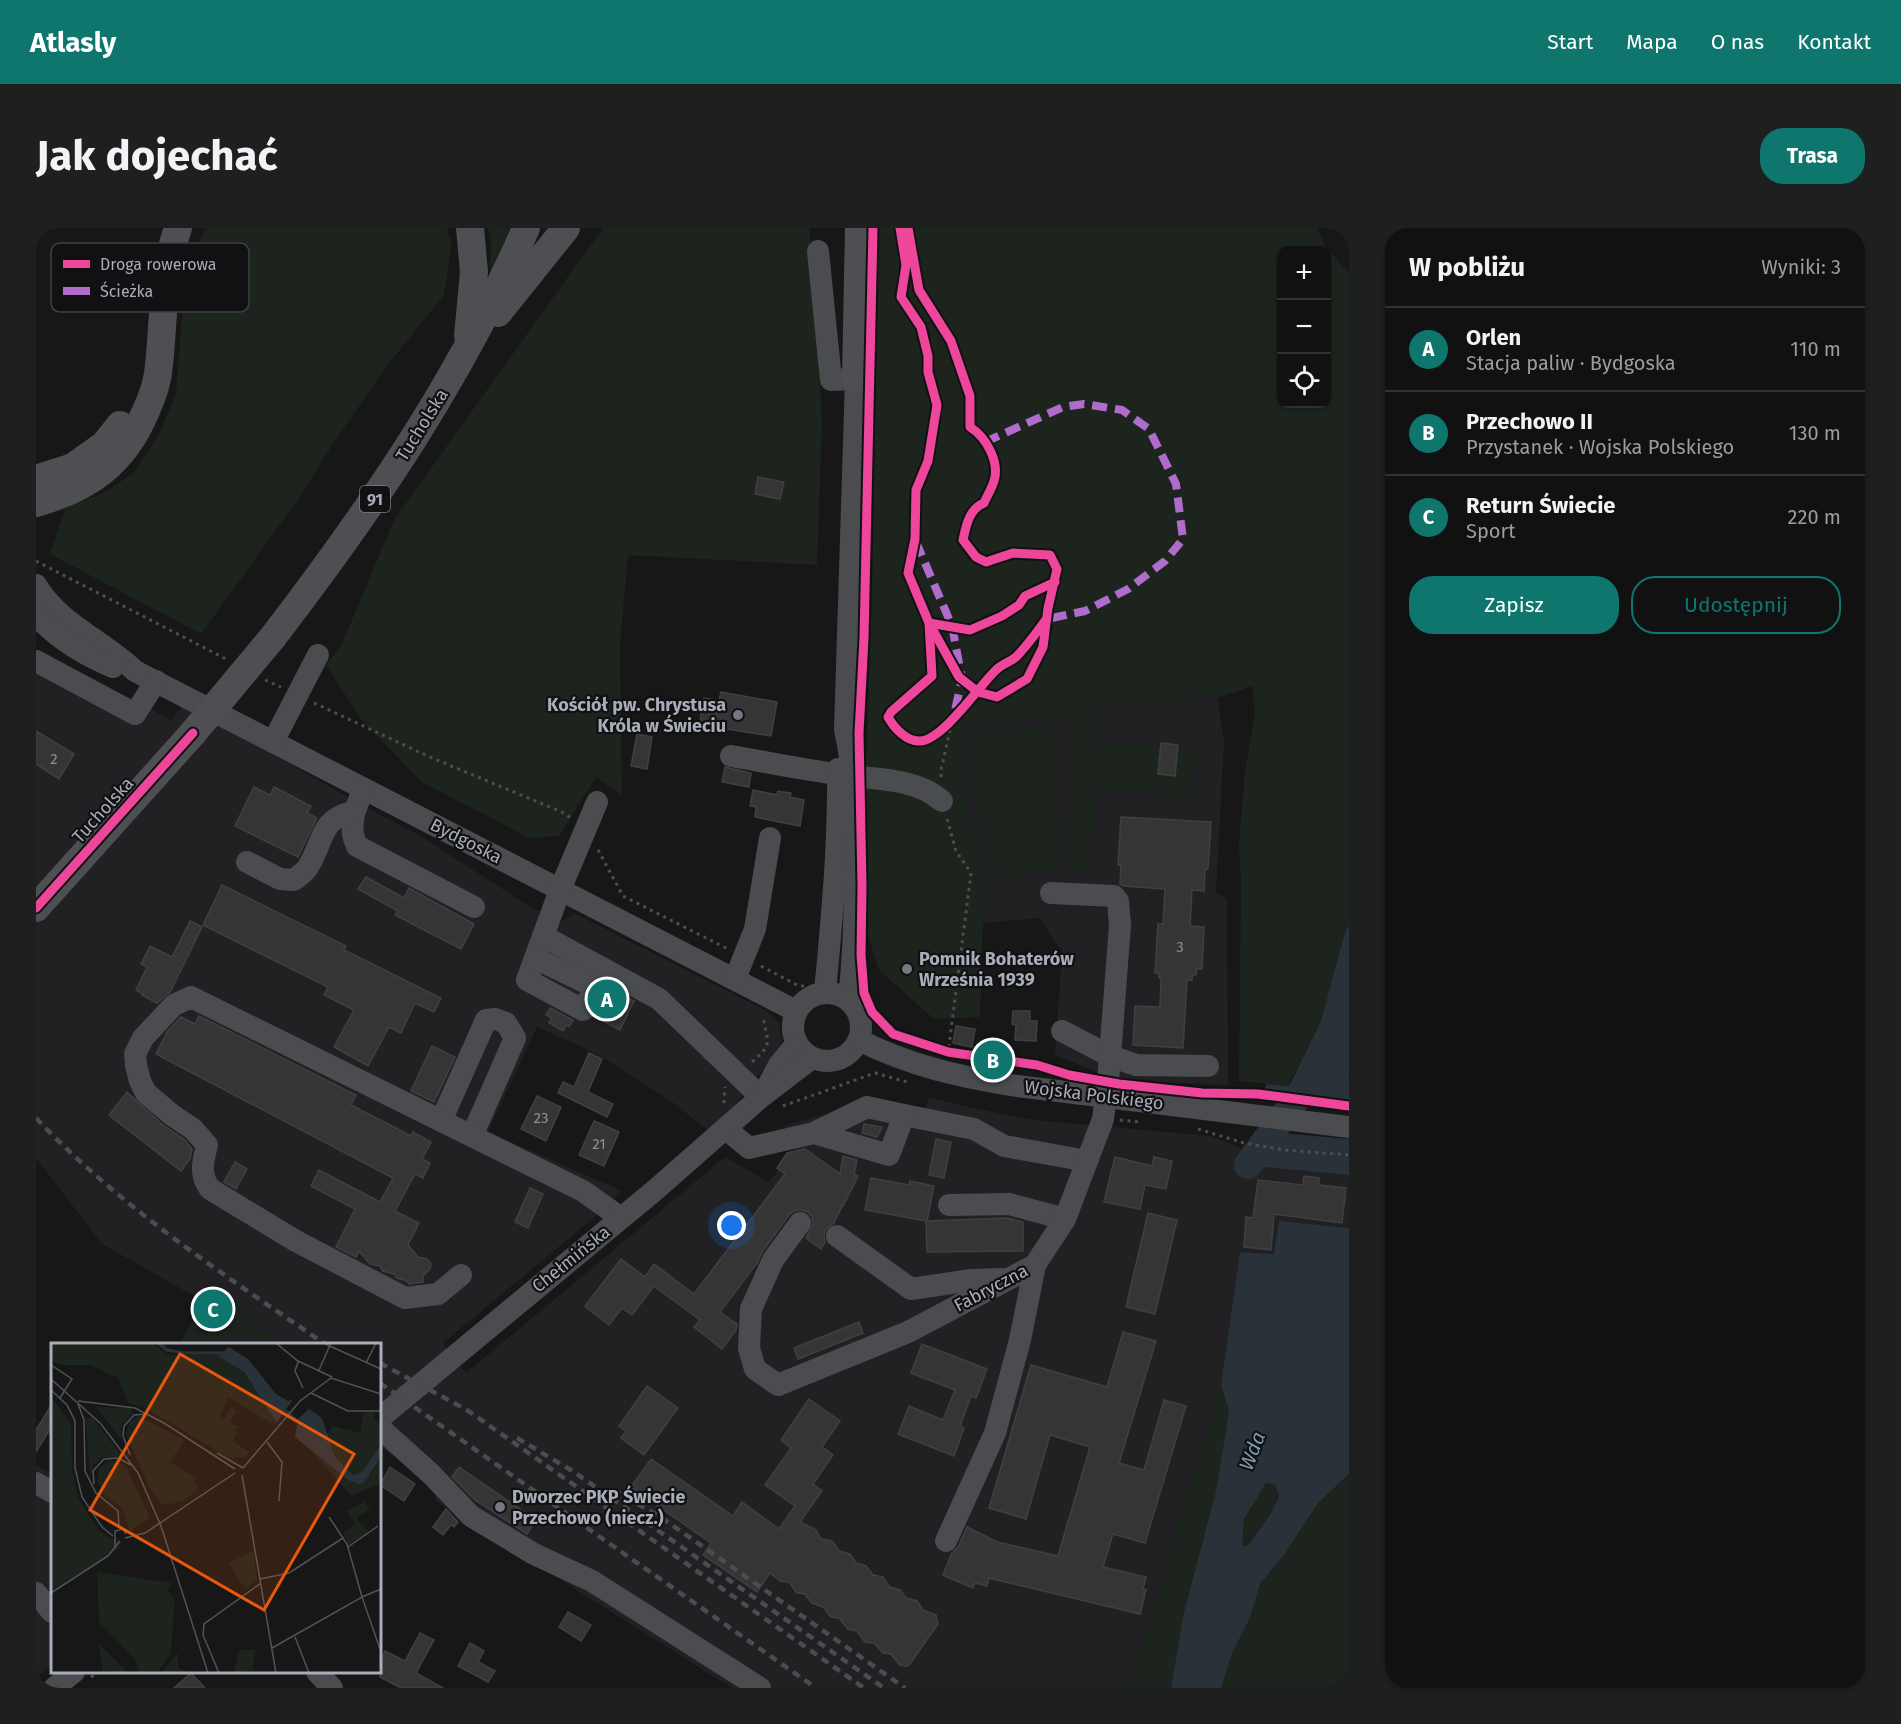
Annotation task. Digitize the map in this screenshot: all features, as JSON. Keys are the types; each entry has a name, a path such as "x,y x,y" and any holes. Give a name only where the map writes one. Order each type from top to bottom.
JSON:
{"main road":[{"path":"157,243 160,228"},
{"path":"174,243 178,228"},
{"path":"466,352 474,272 470,228"},
{"name":"Tucholska","path":"36,908 193,733 273,638 371,505 441,396 466,352 526,228"},
{"path":"466,352 566,228"},
{"path":"843,228 858,277"},
{"path":"856,379 859,228"},
{"path":"36,479 73,467 105,445 120,425 132,405 141,376 147,312"},
{"path":"36,503 78,488 103,472 123,453 136,433 152,398 159,367 163,312"}],"street":[{"path":"818,251 831,380 856,379 845,730 838,753 845,776 856,875 854,954 849,999"},
{"name":"Bydgoska","path":"36,585 60,615 121,658 135,671 796,1011"},
{"name":"Bydgoska","path":"36,615 64,642 91,658 118,669 135,671"},
{"path":"273,742 318,655"},
{"path":"36,661 135,714 156,681"},
{"path":"731,756 845,776 882,778 932,792 942,801"},
{"path":"818,987 849,999 861,1018 862,1029 853,1050 845,1057 834,1061 823,1061 805,1051 793,1033 793,1022 796,1011 803,1001 813,995 818,987 830,949 835,870 845,776"},
{"path":"364,789 353,812 352,836 357,846 474,907"},
{"path":"597,802 560,890 527,980 583,1010 600,978"},
{"path":"247,862 280,879 294,880 307,869 328,824 339,815 353,812"},
{"path":"735,979 755,929 770,838"},
{"name":"Fabryczna","path":"800,1223 772,1260 750,1309 749,1348 755,1369 778,1385 908,1332 1035,1265 1065,1219 1103,1119 1120,925 1118,901 1114,896 1051,893"},
{"path":"543,936 600,978 659,999 771,1102"},
{"path":"461,1275 438,1294 405,1298 296,1241 210,1189 201,1169 207,1145 193,1129 146,1093 140,1081 135,1054 143,1038 174,1005 191,997 583,1191 621,1218"},
{"path":"441,1120 486,1020 495,1019 506,1023 515,1038 472,1136"},
{"path":"1062,1031 1110,1056 1136,1065 1208,1065"},
{"name":"Wojska Polskiego","path":"859,1040 884,1053 943,1071 1017,1086 1349,1127"},
{"name":"Chełmińska","path":"381,1417 726,1129 771,1102 779,1065 805,1051"},
{"path":"726,1129 749,1148 814,1133 867,1107 974,1129 1004,1146 1087,1161"},
{"path":"814,1133 889,1155 904,1115"},
{"path":"949,1205 1009,1204 1065,1219"},
{"path":"837,1236 911,1288 971,1280 1008,1279"},
{"path":"946,1541 995,1433 1020,1340 1035,1265"},
{"path":"381,1429 431,1474 471,1516 534,1554 592,1581 760,1688"},
{"path":"36,1593 51,1611"},
{"path":"54,1688 72,1673"},
{"path":"319,1673 332,1688"}],"path":[{"path":"36,561 231,662"},
{"path":"263,679 432,758 562,812 578,823 594,841 623,896 800,986 818,987"},
{"path":"939,731 961,710"},
{"path":"943,1071 948,1052 971,873 956,851 942,801 941,770 953,717"},
{"path":"771,1102 875,1073 915,1084"},
{"path":"1103,1119 1150,1123"},
{"path":"1191,1128 1244,1143 1286,1150 1349,1155"}],"shaded area":[{"path":"206,228 447,228 451,241 444,295 390,362 336,439 297,501 201,634 50,554 66,506 100,495 134,473 159,434 176,394 182,312 249,312 249,243 198,243"},
{"path":"488,228 510,228 490,273 491,242"},
{"path":"603,228 809,228 817,317 822,423 817,565 628,555 620,644 622,795 596,777 559,836 529,838 422,782 361,719 326,665 341,646 394,520"},
{"path":"878,228 1318,228 1325,246 1277,246 1277,408 1331,408 1331,253 1349,273 1349,924 1321,1021 1288,1086 1239,1081 1241,881 1239,843 1245,771 1255,713 1252,686 1218,698 1192,698 962,729 978,906 983,923 980,1017 934,1019 879,970 868,935 866,761 872,594"},
{"path":"36,650 171,720 184,704 419,835 529,906 562,922 574,913 765,1010 779,1023 782,1039 779,1049 711,1133 675,1104 599,1055 537,1027 488,1132 622,1191 591,1220 443,1343 466,1373 725,1157 769,1182 799,1144 784,1126 861,1103 923,1115 929,1098 1025,1119 1209,1136 1243,1148 1243,1165 1349,1175 1349,1228 1280,1221 1274,1254 1240,1252 1221,1385 1186,1495 1150,1627 1125,1688 732,1688 434,1500 439,1491 381,1447 381,1343 267,1343 249,1327 102,1244 36,1158"},
{"path":"1192,698 1218,698 1224,742 1216,892 1227,899 1228,1085 1132,1081 1099,1073 1055,1055 1062,951 1039,918 983,923 978,906 962,729"},
{"path":"1073,716 1099,717 1091,870 1070,869 1071,840 1066,840"},
{"path":"1050,726 1063,871 994,877 981,732"},
{"path":"977,732 993,904 985,904 969,733"},
{"path":"1102,742 1196,746 1193,796 1099,792"},
{"path":"205,1297 250,1321 281,1343 181,1343"},
{"path":"1221,1385 1229,1411 1216,1491 1183,1616 1171,1688 1125,1688 1150,1627 1186,1495"},
{"path":"36,1465 51,1473 51,1665 36,1678"},
{"path":"1349,1474 1349,1688 1221,1688 1233,1651 1250,1618 1260,1584 1284,1555 1318,1503"},
{"path":"1266,1483 1275,1484 1279,1495 1271,1513 1248,1546 1241,1546 1244,1519"}],"water":[{"path":"1349,924 1349,1102 1263,1091 1267,1084 1289,1086 1321,1021"},
{"path":"1256,1131 1349,1139 1349,1175 1243,1165 1243,1148"},
{"name":"Wda","path":"1279,1221 1349,1228 1349,1474 1318,1503 1284,1555 1260,1584 1250,1618 1233,1651 1221,1688 1171,1688 1183,1616 1216,1491 1229,1411 1221,1385 1240,1252 1274,1254","holes":["1266,1483 1275,1484 1279,1496 1271,1513 1248,1546 1242,1546 1244,1519"]}],"building":[{"path":"758,477 784,482 780,499 755,494"},
{"name":"Kościół pw. Chrystusa Króla w Świeciu","path":"721,692 777,702 771,736 727,729 726,733 699,728 704,698 719,701"},
{"path":"36,731 74,754 59,779 36,764"},
{"path":"637,734 652,737 647,769 631,766"},
{"path":"1161,743 1178,745 1175,776 1158,774"},
{"path":"725,767 751,773 749,787 722,782"},
{"path":"254,787 270,795 274,787 311,806 307,813 317,818 298,857 235,826"},
{"path":"753,790 777,795 778,791 791,793 790,797 804,800 800,826 755,817 756,807 750,806"},
{"path":"1121,817 1211,822 1204,891 1192,890 1190,926 1204,927 1202,969 1197,969 1196,975 1192,975 1192,980 1187,980 1183,1048 1133,1045 1135,1006 1160,1007 1161,978 1159,978 1159,973 1155,973 1158,924 1163,924 1165,889 1120,884 1121,865 1118,865"},
{"path":"366,877 404,898 409,888 474,924 461,949 395,915 398,911 358,889"},
{"path":"222,885 346,946 344,950 441,998 434,1012 415,1003 401,1033 389,1027 368,1066 334,1047 354,1010 324,995 328,987 203,925"},
{"path":"190,921 202,927 170,992 157,1003 136,990 147,967 141,964 150,946 172,957"},
{"path":"610,988 634,1001 620,1030 595,1017"},
{"path":"550,1008 573,1020 569,1027 566,1025 563,1031 549,1023 552,1018 546,1015"},
{"path":"1013,1011 1030,1011 1030,1021 1037,1021 1036,1041 1015,1040 1016,1025 1012,1024"},
{"path":"199,1016 356,1095 351,1105 411,1136 413,1132 431,1142 422,1159 430,1163 423,1178 415,1174 395,1211 419,1223 408,1245 418,1257 427,1259 431,1264 430,1269 423,1276 423,1282 409,1284 394,1274 383,1271 380,1266 370,1264 359,1251 356,1257 336,1247 355,1209 311,1186 319,1170 380,1202 393,1178 156,1054 167,1032 181,1017 195,1024"},
{"path":"956,1026 975,1029 972,1047 953,1043"},
{"path":"432,1046 455,1057 434,1102 411,1091"},
{"path":"589,1053 602,1059 588,1092 613,1104 607,1117 558,1093 563,1082 574,1087"},
{"path":"127,1092 163,1125 184,1139 192,1149 190,1159 181,1171 109,1115"},
{"path":"537,1096 561,1107 546,1141 521,1129"},
{"path":"594,1121 619,1132 604,1166 579,1155"},
{"path":"864,1124 882,1127 877,1137 862,1133"},
{"path":"936,1139 951,1142 944,1178 929,1175"},
{"path":"805,1149 840,1174 843,1156 857,1160 854,1175 858,1176 843,1206 840,1205 842,1206 834,1223 826,1229 825,1242 821,1249 806,1238 813,1224 808,1212 794,1211 789,1215 720,1312 737,1324 736,1330 722,1349 694,1327 700,1320 654,1286 632,1315 622,1308 609,1325 585,1306 621,1259 645,1277 654,1264 694,1294 785,1174 777,1168 787,1153"},
{"path":"1115,1157 1152,1166 1154,1157 1172,1161 1166,1189 1145,1185 1140,1209 1104,1202"},
{"path":"235,1162 247,1169 236,1189 224,1182"},
{"path":"1304,1176 1319,1178 1319,1185 1346,1188 1342,1223 1274,1214 1271,1250 1244,1247 1246,1217 1253,1218 1258,1180 1303,1185"},
{"path":"871,1178 909,1185 910,1181 934,1186 927,1221 1007,1218 1023,1222 1023,1251 927,1252 926,1221 865,1210"},
{"path":"530,1188 543,1194 528,1228 515,1222"},
{"path":"1148,1213 1177,1220 1155,1314 1126,1307"},
{"path":"859,1322 863,1333 798,1359 794,1348"},
{"path":"1123,1332 1156,1341 1119,1463 1144,1470 1164,1400 1186,1406 1145,1543 1113,1534 1103,1567 1146,1577 1143,1589 1146,1590 1140,1614 989,1578 987,1586 975,1583 973,1588 943,1575 967,1527 997,1542 1058,1556 1090,1447 1050,1435 1026,1519 989,1508 1031,1365 1107,1387"},
{"path":"922,1344 987,1369 976,1398 971,1396 960,1426 964,1428 954,1456 898,1434 909,1406 943,1420 955,1390 911,1373"},
{"path":"647,1386 678,1408 644,1455 621,1438 626,1431 619,1426"},
{"path":"809,1399 840,1421 822,1447 833,1455 813,1484 822,1491 800,1522 816,1530 821,1539 832,1541 839,1551 850,1554 856,1563 866,1566 873,1575 883,1577 889,1587 900,1590 906,1598 917,1601 923,1610 936,1615 938,1624 909,1665 900,1665 891,1654 883,1653 874,1643 865,1642 857,1631 848,1629 839,1618 831,1617 823,1607 812,1603 805,1594 797,1593 789,1582 780,1581 770,1573 757,1592 703,1555 711,1543 631,1487 651,1459 733,1516 742,1502 779,1529 795,1506 765,1485 791,1448 781,1440"},
{"path":"51,1406 51,1428 36,1452 36,1430"},
{"path":"390,1467 415,1484 404,1501 381,1486"},
{"name":"Dworzec PKP Świecie Przechowo (niecz.)","path":"459,1467 536,1520 527,1534 475,1500 452,1477"},
{"path":"446,1509 458,1522 454,1527 451,1525 443,1535 433,1527"},
{"path":"568,1612 591,1625 581,1641 559,1627"},
{"path":"420,1633 434,1640 416,1673 443,1688 401,1688 380,1677 381,1660 385,1651 405,1661"},
{"path":"470,1643 484,1651 478,1662 495,1671 488,1682 458,1666"},
{"path":"191,1673 205,1688 174,1688"}],"waterway":[{"path":"1248,1165 1310,1080 1349,1057"}],"railway":[{"path":"36,1118 102,1181 174,1239 324,1343"},
{"path":"381,1364 467,1410 864,1688"},
{"path":"381,1384 816,1688"},
{"path":"517,1438 574,1472 884,1688"},
{"path":"613,1490 659,1516 905,1688"}],"marked path":[{"path":"985,442 1063,407 1084,404 1122,410 1149,429 1176,484 1183,539 1165,561 1128,589 1085,611 1047,619"},
{"path":"916,542 952,626 962,679 954,715"}],"cycle path":[{"path":"873,228 864,638 859,733 861,955 864,993 872,1012 893,1034 948,1052 1037,1065 1069,1075 1119,1084 1202,1093 1258,1094 1349,1106"},
{"path":"900,228 906,265 901,297 921,327 928,356 928,372 937,405 928,461 916,490 915,539 908,573 929,623 959,677 978,692 997,697 1027,679 1043,647 1048,608 1057,569 1050,555 1013,553 986,562 976,557 963,540 972,514 984,503 992,486 995,466 986,443 970,427 970,396 951,341 919,290 908,228"},
{"path":"1045,621 1016,657 996,670 939,732 929,738 915,741 901,734 888,717 932,676 929,623 970,630 1002,616 1019,605 1025,596 1055,582"},
{"path":"36,908 193,733"}],"place":[{"name":"Kościół pw. Chrystusa Króla w Świeciu","path":"738,715"},
{"name":"Pomnik Bohaterów Września 1939","path":"907,969"},
{"name":"Orlen","path":"607,999"},
{"name":"Przechowo II","path":"993,1060"},
{"name":"Return Świecie","path":"213,1309"},
{"name":"Dworzec PKP Świecie Przechowo (niecz.)","path":"500,1507"}]}
